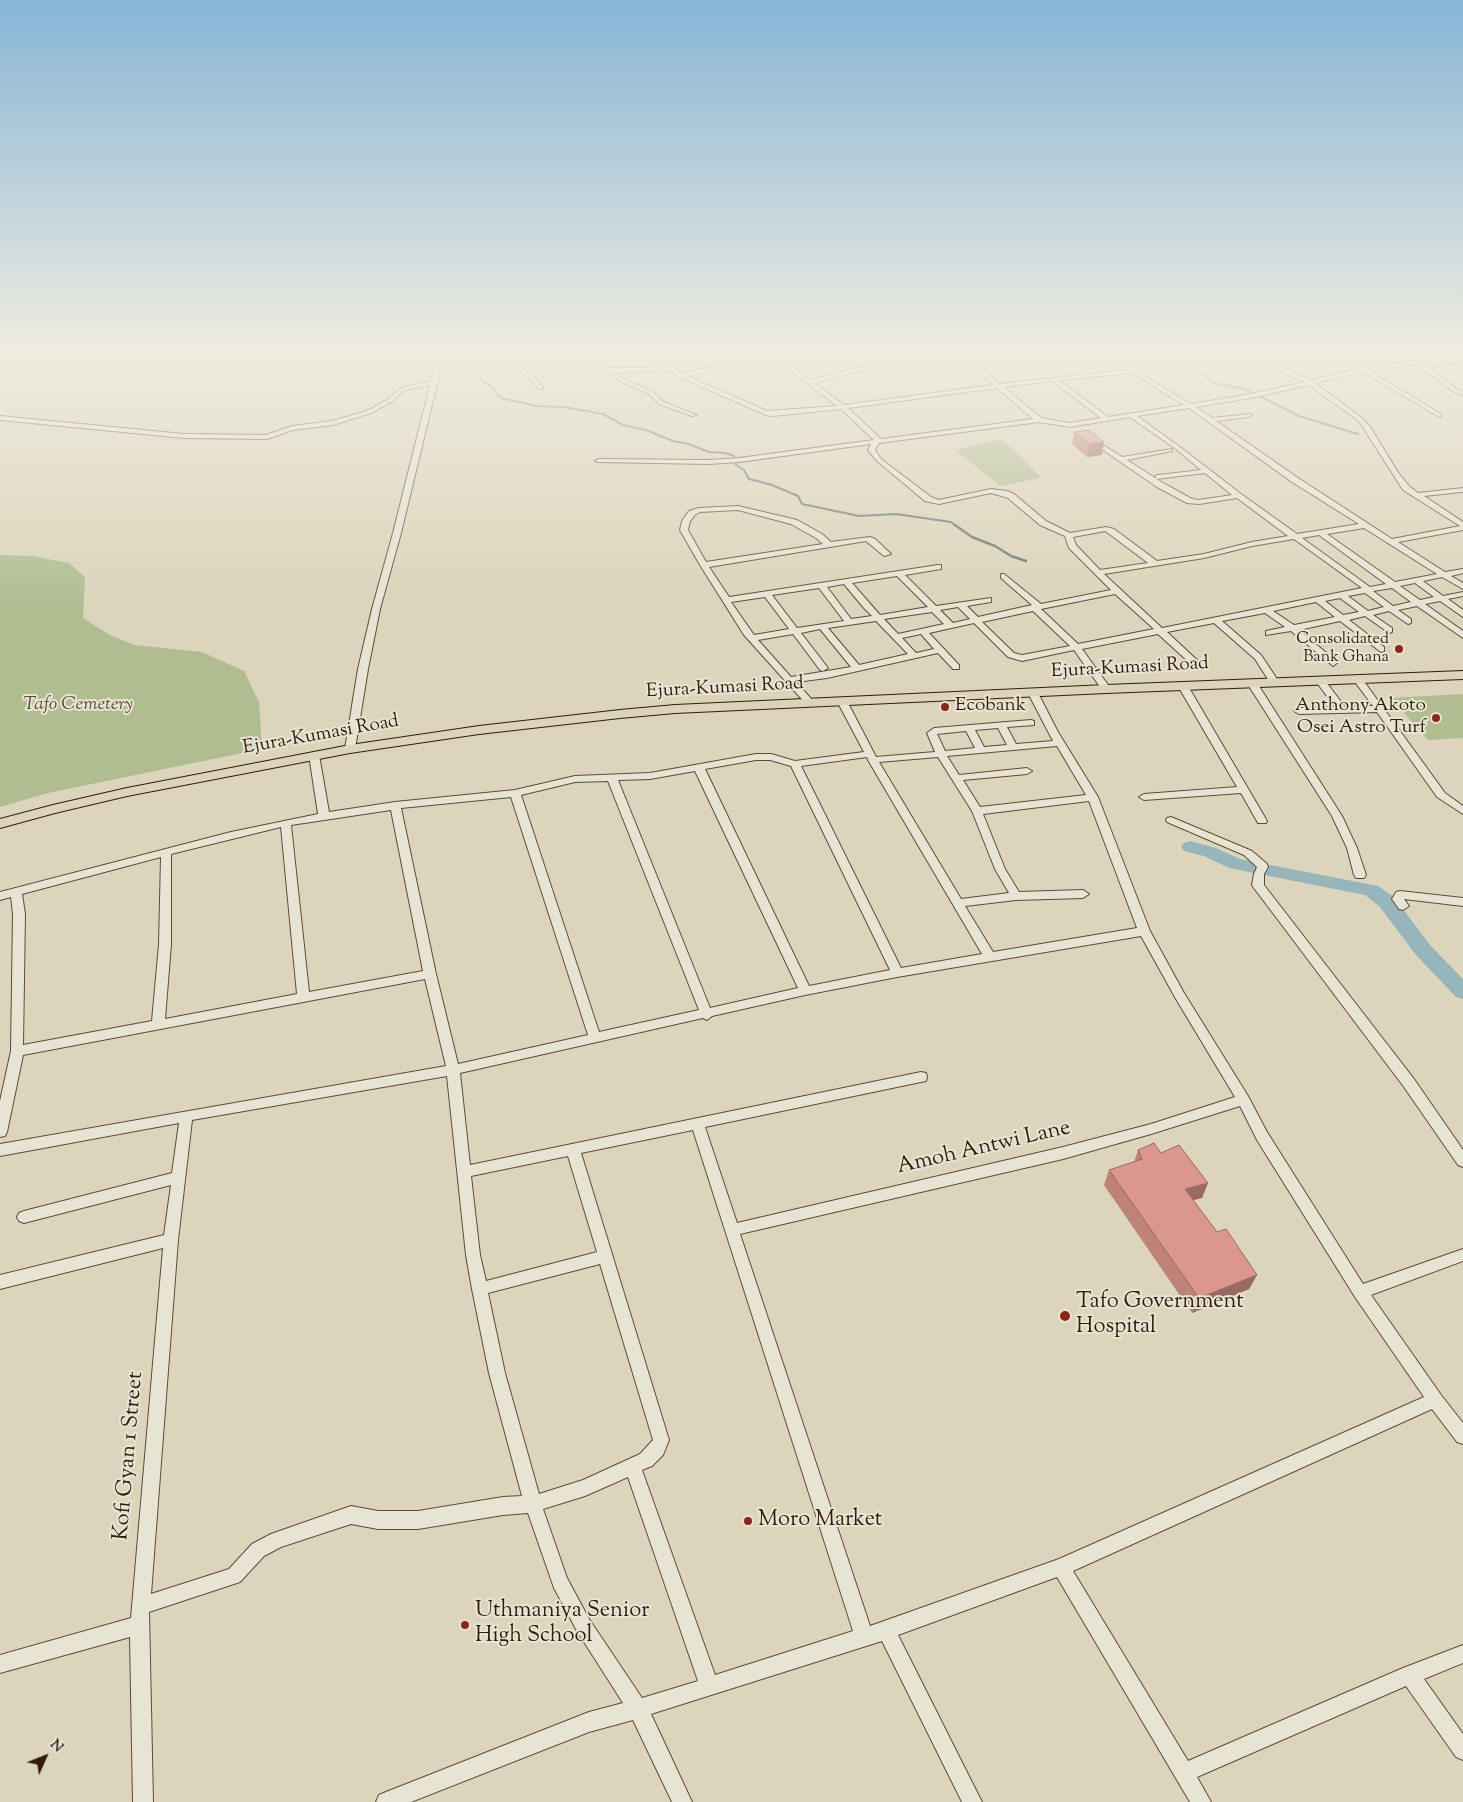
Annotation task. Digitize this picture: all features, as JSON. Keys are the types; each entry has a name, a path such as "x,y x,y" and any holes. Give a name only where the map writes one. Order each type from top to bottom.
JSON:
{"main road":[{"name":"Ejura-Kumasi Road","path":"0,824 25,816 127,792 314,755 488,729 620,714 675,709 1106,689 1463,675"}],"street":[{"path":"350,749 363,669 376,609 421,439"},
{"path":"599,461 709,462 739,460 885,439"},
{"path":"1090,439 1160,485 1190,500 1199,502 1238,496"},
{"path":"1165,439 1238,496 1408,621"},
{"path":"1237,439 1295,480 1463,587"},
{"path":"1375,439 1399,480 1416,495 1463,527"},
{"path":"878,440 871,448 872,452 879,460 928,499 939,502 991,491 1004,493 1011,496 1044,523 1070,536 1109,530 1134,546 1154,563"},
{"path":"1121,459 1170,450"},
{"path":"1159,477 1208,471"},
{"path":"1416,495 1462,490"},
{"path":"810,703 751,638 684,530 686,521 699,510 738,508 794,522 829,545"},
{"path":"1098,573 1204,556 1252,544 1366,525"},
{"path":"1392,541 1463,527"},
{"path":"1321,533 1463,635"},
{"path":"1070,536 1072,546 1098,573 1195,663"},
{"path":"704,565 867,539 872,540 886,554"},
{"path":"727,600 938,567"},
{"path":"960,604 1010,655 1016,658 1463,571"},
{"path":"900,574 951,626"},
{"path":"1004,576 1075,646 1106,689"},
{"path":"1416,580 1463,614"},
{"path":"847,582 914,655"},
{"path":"822,586 849,622"},
{"path":"896,637 1116,591"},
{"path":"767,594 823,668"},
{"path":"1269,632 1463,594"},
{"path":"1341,595 1389,630"},
{"path":"751,638 988,600"},
{"path":"1316,600 1381,649"},
{"path":"1265,609 1292,628 1333,662"},
{"path":"1215,619 1258,657 1274,682"},
{"path":"822,626 858,668"},
{"path":"923,632 956,667"},
{"path":"788,680 858,668 940,650"},
{"path":"1357,678 1441,795 1463,811"},
{"path":"1320,680 1342,710"},
{"path":"1252,683 1337,816 1352,848 1360,875"},
{"path":"1183,686 1262,821"},
{"path":"1033,693 1093,797 1144,931 1180,996 1243,1100 1262,1136 1360,1292 1435,1400 1463,1436"},
{"path":"842,702 872,757 990,957"},
{"path":"1299,711 1379,709"},
{"path":"1016,896 1000,868 977,811 941,754 932,731 1031,723"},
{"path":"1001,725 1012,747"},
{"path":"969,728 981,750"},
{"path":"0,896 166,852 286,823 395,805 515,793 566,781 650,776 756,757 771,757 795,764 872,757 941,754 1060,742"},
{"path":"314,755 324,816"},
{"path":"795,764 897,973"},
{"path":"699,768 805,992"},
{"path":"956,778 1027,771"},
{"path":"612,777 707,1015"},
{"path":"1144,797 1243,790"},
{"path":"515,793 595,1038"},
{"path":"977,811 1093,797"},
{"path":"395,805 430,974 453,1070 473,1255 497,1372 533,1504 560,1582 583,1625 638,1709 682,1802"},
{"path":"1171,820 1248,853 1261,871 1258,885 1409,1083 1463,1161"},
{"path":"286,823 303,997"},
{"path":"158,1025 164,944 166,852"},
{"path":"0,1132 17,1051 18,914 16,892"},
{"path":"958,903 1016,896 1082,894"},
{"path":"1403,906 1398,899 1400,895 1463,902"},
{"path":"0,1150 453,1070 897,973 1144,931"},
{"path":"17,1051 430,974"},
{"path":"464,1172 921,1077"},
{"name":"Amoh Antwi Lane","path":"732,1230 1063,1153 1151,1129 1243,1100"},
{"name":"Kofi Gyan 1 Street","path":"143,1802 139,1625 171,1240 186,1116"},
{"path":"697,1123 864,1636"},
{"path":"141,1606 234,1576 258,1550 276,1540 351,1515 378,1520 418,1520 503,1506 533,1504 585,1488 646,1460 657,1450 661,1440 573,1149"},
{"path":"24,1217 178,1177"},
{"path":"0,1282 171,1240"},
{"path":"1360,1292 1463,1254"},
{"path":"480,1289 606,1256"},
{"path":"386,1802 589,1722 638,1709 886,1630 1061,1566 1435,1400"},
{"path":"632,1466 709,1686"},
{"path":"1061,1566 1201,1802"},
{"path":"0,1664 139,1625"},
{"path":"886,1630 972,1802"},
{"path":"1184,1774 1410,1675 1463,1654"},
{"path":"1410,1675 1463,1750"}],"green space":[{"path":"1002,439 1042,478 1000,486 955,450"},
{"name":"Tafo Cemetery","path":"0,555 33,556 69,563 85,577 83,618 108,634 134,645 202,652 244,671 259,702 262,749 48,793 0,807"},
{"name":"Anthony Akoto Osei Astro Turf","path":"1463,694 1463,738 1428,740 1391,698"}],"building":[{"path":"1083,439 1100,439 1104,442 1090,444"},
{"name":"Tafo Government Hospital","path":"1154,1143 1161,1153 1179,1145 1208,1183 1185,1189 1217,1232 1226,1229 1257,1275 1199,1298 1109,1170 1142,1159 1138,1150"}],"waterway":[{"path":"668,439 709,452 726,453 734,456 736,465 744,470 749,479 772,485 798,496 802,504 859,516 896,514 951,522 956,526"},
{"path":"955,525 972,537 995,546 1011,556 1026,561"},
{"path":"1190,847 1210,852 1235,864 1371,890 1387,902 1423,950 1463,992"}],"place":[{"name":"Consolidated Bank Ghana","path":"1399,649"},
{"name":"Ecobank","path":"945,707"},
{"name":"Anthony Akoto Osei Astro Turf","path":"1436,718"},
{"name":"Tafo Government Hospital","path":"1065,1316"},
{"name":"Moro Market","path":"748,1521"},
{"name":"Uthmaniya Senior High School","path":"465,1625"}]}
